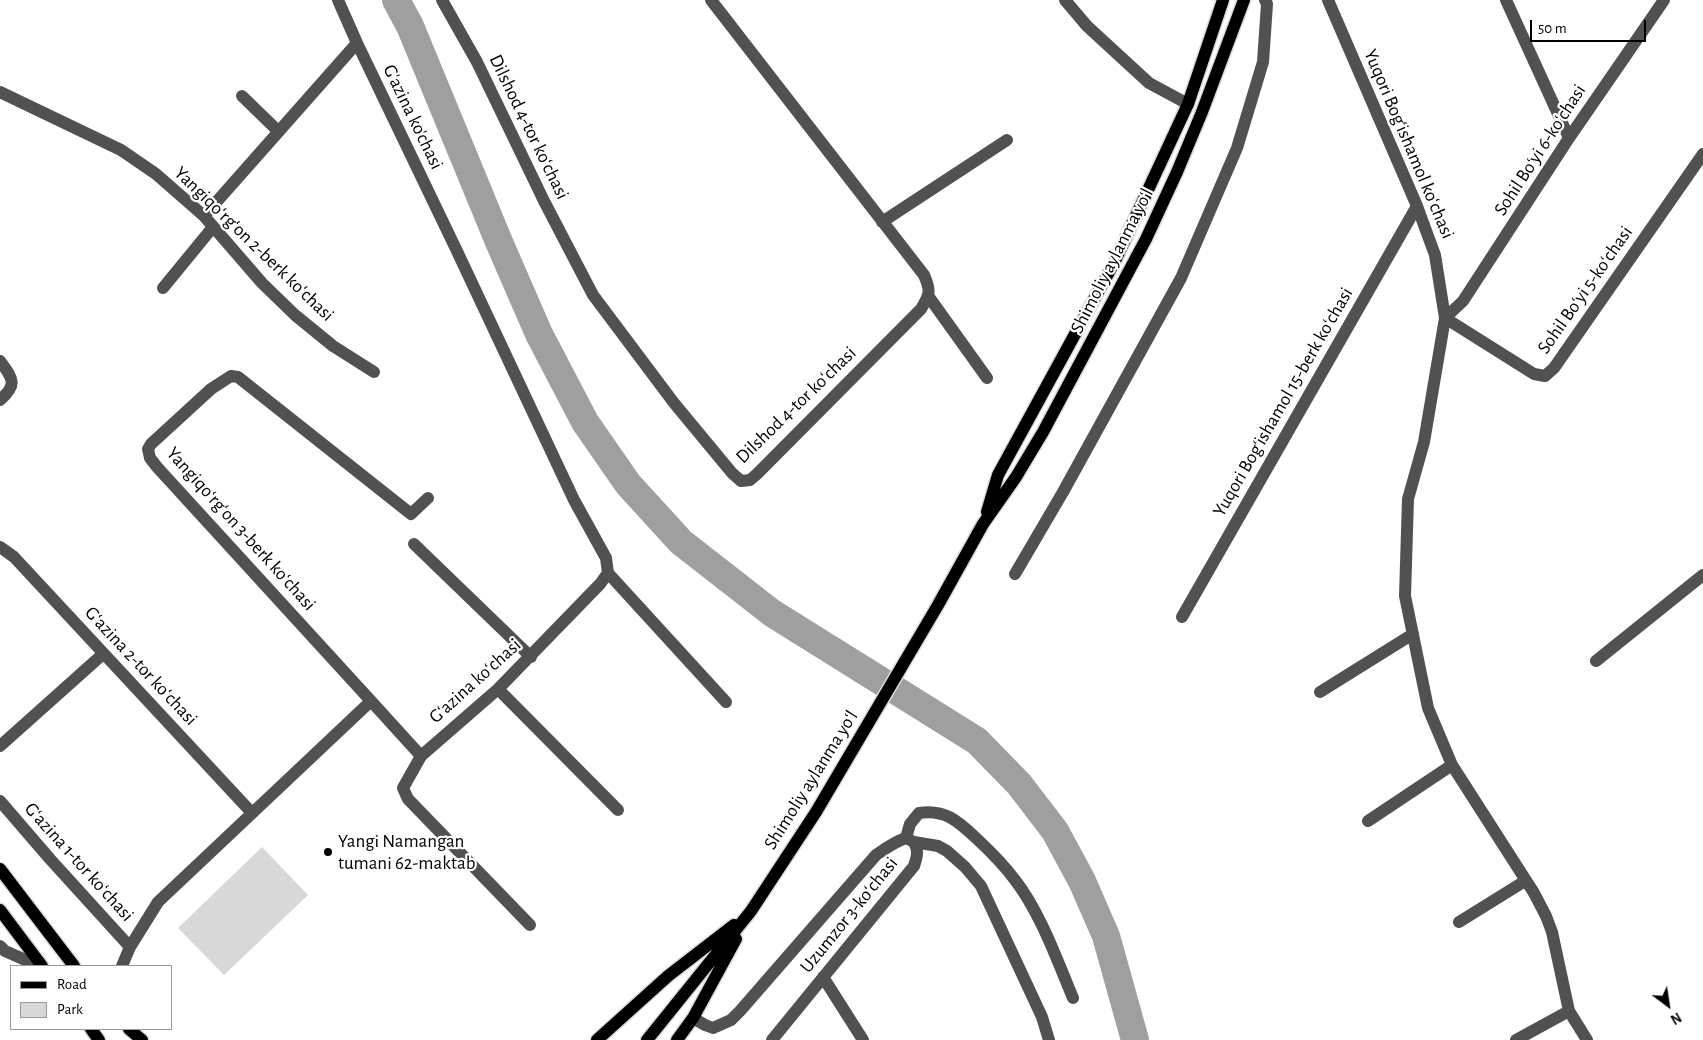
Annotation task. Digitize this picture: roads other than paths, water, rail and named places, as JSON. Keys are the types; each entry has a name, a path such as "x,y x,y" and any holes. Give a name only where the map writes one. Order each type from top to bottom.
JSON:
{"main road":[{"name":"Shimoliy aylanma yoʻl","path":"983,524 998,474 1115,261 1188,104 1223,0"},
{"name":"Shimoliy aylanma yoʻl","path":"647,1040 752,911 816,812 938,605 983,524 1016,478 1043,432 1146,239 1199,120 1244,0"},
{"path":"0,869 73,965"},
{"path":"0,910 39,965"},
{"path":"677,1040 693,1018 752,911"},
{"path":"597,1040 668,976 752,911"},
{"path":"130,1030 142,1040"}],"street":[{"name":"G'azina ko'chasi","path":"338,0 574,500 606,558 608,573"},
{"name":"Dilshod 4-tor koʻchasi","path":"442,0 477,62 544,202 594,295 674,404 732,473 741,480 750,480 757,474 921,309 929,297"},
{"path":"711,0 924,275 929,287 929,297 987,378"},
{"path":"1065,0 1087,26 1149,83 1188,104"},
{"path":"1015,574 1063,492 1181,278 1237,148 1263,62 1265,0"},
{"name":"Yuqori Bogʻishamol koʻchasi","path":"1328,0 1417,206 1435,255 1445,318 1424,442 1408,500 1405,596 1428,708 1452,764 1534,893 1546,916 1552,932 1569,1011 1587,1040"},
{"path":"1506,0 1569,138"},
{"name":"Sohil Boʻyi 6-koʻchasi","path":"1445,318 1464,301 1569,138 1664,0"},
{"path":"204,216 357,43"},
{"name":"Yangiqoʻrgʻon 2-berk koʻchasi","path":"0,92 121,150 156,174 204,216 262,283 296,314 333,346 374,372"},
{"path":"242,96 278,131"},
{"path":"882,222 1007,140"},
{"name":"Sohil Boʻyi 5-koʻchasi","path":"1445,318 1534,374 1544,376 1554,368 1703,154"},
{"name":"Yuqori Bogʻishamol 15-berk koʻchasi","path":"1182,617 1417,206"},
{"path":"164,288 213,227"},
{"path":"0,361 9,373 12,386 10,392 0,400"},
{"name":"Yangiqoʻrgʻon 3-berk koʻchasi","path":"371,701 156,467 150,458 148,448 211,389 231,376 238,377 411,514 428,498"},
{"path":"414,544 531,657"},
{"name":"Gʻazina 2-tor koʻchasi","path":"0,547 14,557 252,813"},
{"path":"608,573 726,702"},
{"name":"Gʻazina koʻchasi","path":"530,926 408,799 403,788 421,756 498,689 531,657 600,584 608,573"},
{"path":"1596,661 1703,574"},
{"path":"1320,692 1413,634"},
{"path":"0,746 103,654"},
{"path":"498,689 618,810"},
{"path":"122,965 130,947 158,902 371,701 421,756"},
{"path":"1368,821 1452,764"},
{"name":"Gʻazina 1-tor koʻchasi","path":"0,801 130,947"},
{"path":"693,1018 705,1026 713,1028 731,1020 876,856 892,844 910,840 910,824 919,813 932,811 947,815 964,827 992,852 1016,881 1034,910 1073,998"},
{"name":"Uzumzor 3-koʻchasi","path":"772,1040 914,866 918,855 918,848 910,840"},
{"name":"Uzumzor 3-koʻchasi","path":"910,840 938,846 947,851 965,867 981,886 1042,1018 1049,1040"},
{"path":"1459,922 1525,881"},
{"path":"0,946 5,951 38,965"},
{"path":"823,977 863,1040"},
{"path":"1516,1040 1569,1011"}],"waterway":[{"path":"396,0 410,26 539,334 585,422 628,484 681,542 772,613 977,741 1019,784 1055,831 1082,881 1106,936 1135,1040"}],"place":[{"name":"Yangi Namangan tumani 62-maktab","path":"328,852"}]}
